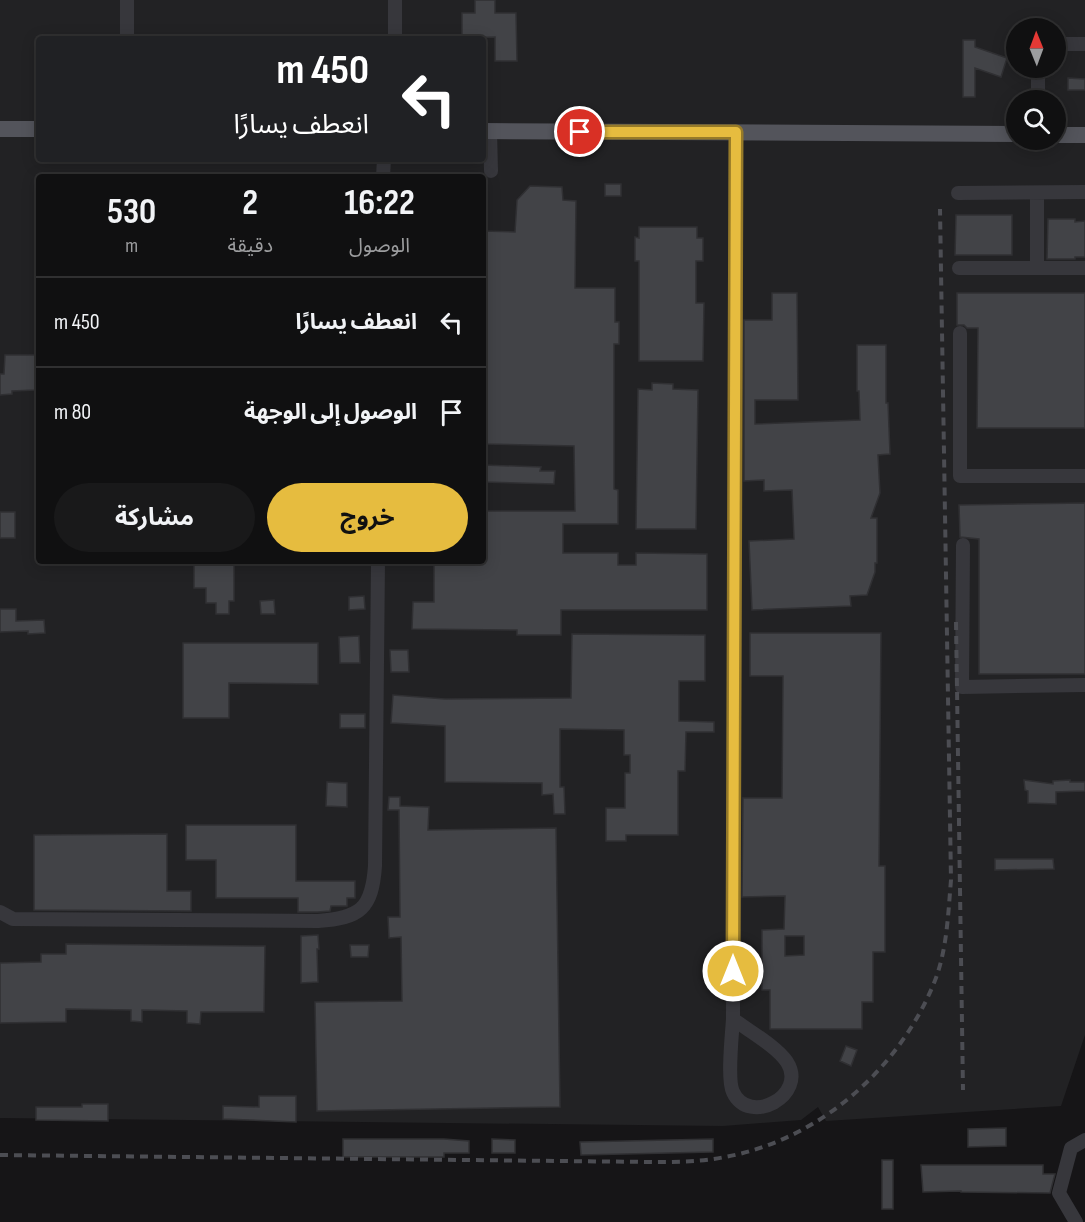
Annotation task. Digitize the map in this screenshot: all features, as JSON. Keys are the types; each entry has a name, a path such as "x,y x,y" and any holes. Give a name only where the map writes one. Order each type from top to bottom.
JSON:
{"main road":[{"path":"0,129 36,129"},
{"path":"487,131 1006,134"},
{"path":"1066,135 1085,135"}],"street":[{"path":"127,0 127,36"},
{"path":"395,0 395,36"},
{"path":"1066,44 1085,44"},
{"path":"487,131 490,171"},
{"path":"733,1019 777,1051 790,1067 789,1089 772,1104 759,1107 750,1106 734,1095 730,1084 733,1019 736,132"},
{"path":"1037,192 1037,268"},
{"path":"958,193 1085,192"},
{"path":"959,268 1085,268"},
{"path":"960,333 960,476 1085,476"},
{"path":"963,545 962,687 1085,685"},
{"path":"0,912 13,919 318,921 339,920 356,913 367,903 373,889 375,867 378,564"},
{"path":"1076,1222 1059,1193 1071,1148 1085,1140"}],"shaded area":[{"path":"0,0 1085,0 1085,1035 1061,1106 826,1121 818,1107 801,1120 723,1126 0,1118"}],"building":[{"path":"475,0 495,0 495,13 516,13 517,61 495,61 495,37 462,36 462,13 475,13"},
{"path":"963,40 975,40 975,47 1006,58 1001,77 975,68 975,97 963,97"},
{"path":"1068,78 1085,79 1085,90 1068,90"},
{"path":"605,184 621,184 621,196 605,196"},
{"path":"530,186 562,187 563,200 576,201 575,288 615,288 615,322 619,322 619,344 614,344 614,489 618,490 618,524 563,524 563,553 618,553 618,565 636,565 636,553 707,554 707,610 561,610 561,635 517,635 517,630 412,629 413,602 434,602 434,564 486,564 486,511 575,511 574,446 486,444 486,231 515,232 517,200"},
{"path":"956,215 1012,215 1012,255 955,255"},
{"path":"1048,219 1085,221 1085,257 1047,259"},
{"path":"639,227 697,227 697,238 703,238 703,261 696,261 696,303 704,303 703,361 639,361 639,261 635,261 635,237 639,238"},
{"path":"772,293 797,293 798,400 755,400 755,424 860,420 859,391 857,391 857,345 886,345 886,403 888,403 890,454 878,455 880,493 871,518 877,518 877,563 875,563 875,572 867,595 850,596 851,606 752,610 749,541 794,539 792,490 764,491 764,480 744,481 744,320 772,320"},
{"path":"957,293 1085,293 1085,428 977,428 978,328 957,325"},
{"path":"5,355 35,355 36,390 12,391 12,394 0,395 0,374 4,374"},
{"path":"652,383 673,384 673,389 698,390 696,529 636,529 638,389 652,390"},
{"path":"486,465 541,467 540,471 555,471 554,484 486,482"},
{"path":"1085,503 1085,674 979,674 979,539 960,537 959,505"},
{"path":"0,512 15,512 15,538 0,538"},
{"path":"194,564 234,564 234,601 229,601 229,614 216,614 216,603 206,603 206,588 194,588"},
{"path":"364,596 365,609 349,610 349,597"},
{"path":"274,600 275,614 261,614 260,601"},
{"path":"0,609 16,609 16,621 44,620 45,633 0,632"},
{"path":"750,633 881,633 879,866 885,866 885,952 873,952 873,1002 862,1002 862,1029 770,1029 770,990 762,990 762,930 784,929 785,896 742,897 743,798 782,798 783,676 750,676","holes":["785,936 804,936 804,955 785,956"]},
{"path":"572,634 705,635 705,681 679,681 679,721 714,722 714,732 686,732 685,771 678,771 678,835 626,835 626,841 606,841 606,808 625,808 625,773 630,773 630,755 624,755 624,730 560,729 560,787 564,787 565,814 554,814 553,794 542,795 542,783 445,782 445,726 391,723 393,695 445,699 571,698"},
{"path":"359,636 360,663 340,663 339,637"},
{"path":"183,643 318,643 318,684 229,683 229,718 183,718"},
{"path":"390,650 408,650 409,672 391,672"},
{"path":"340,714 365,714 365,728 340,728"},
{"path":"1024,780 1053,784 1053,781 1085,782 1085,791 1056,792 1056,804 1028,803 1028,791 1025,790"},
{"path":"327,782 347,783 347,807 326,806"},
{"path":"389,797 400,797 400,806 429,807 428,830 556,828 560,1107 317,1111 315,1002 402,1001 401,937 389,938 388,917 400,917 399,810 388,810"},
{"path":"186,825 296,825 296,881 355,881 355,898 347,898 347,906 331,906 330,911 298,912 298,898 216,898 216,860 186,860"},
{"path":"167,834 167,891 191,891 191,911 34,910 34,835"},
{"path":"995,859 1053,859 1054,869 995,870"},
{"path":"318,935 318,982 301,983 301,936"},
{"path":"66,944 265,946 264,1012 201,1012 200,1024 187,1023 187,1011 142,1010 142,1022 131,1021 131,1010 66,1009 66,1022 0,1023 0,963 41,962 41,954 66,954"},
{"path":"350,945 369,945 368,957 351,957"},
{"path":"846,1046 857,1050 851,1066 840,1061"},
{"path":"259,1096 296,1096 296,1122 223,1119 223,1106 259,1107"},
{"path":"82,1104 108,1104 108,1121 36,1120 36,1107 82,1107"},
{"path":"1006,1128 1006,1146 968,1147 968,1129"},
{"path":"343,1139 469,1141 469,1153 444,1153 444,1157 343,1157"},
{"path":"492,1139 515,1140 515,1153 492,1153"},
{"path":"713,1139 713,1152 581,1155 580,1142"},
{"path":"882,1160 893,1160 893,1209 882,1209"},
{"path":"921,1165 1043,1165 1043,1174 1055,1174 1050,1193 923,1192"}],"railway":[{"path":"0,1155 697,1161 725,1157 759,1148 792,1135 823,1118 851,1097 877,1072 899,1045 934,983 944,946 951,880 940,209"},
{"path":"956,622 963,1090"}],"route":[{"path":"580,132 736,132 733,971"}]}
